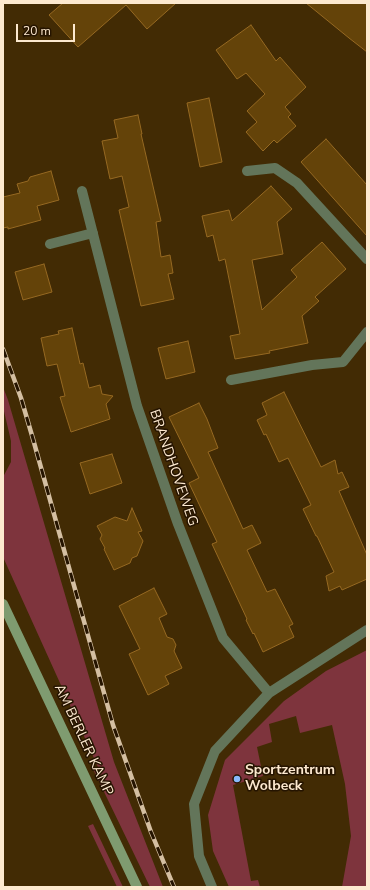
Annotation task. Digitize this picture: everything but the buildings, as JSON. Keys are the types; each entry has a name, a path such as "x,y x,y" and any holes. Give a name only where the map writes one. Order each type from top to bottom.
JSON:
{"street":[{"path":"247,171 275,168 298,183 367,259"},
{"name":"BRANDHOVEWEG","path":"82,190 137,406 178,524 223,638 269,693"},
{"path":"50,244 93,233"},
{"path":"231,380 312,365 343,362 367,332"},
{"name":"AM BERLER KAMP","path":"3,604 137,887"},
{"path":"212,887 199,856 194,804 215,751 269,693 367,630"}],"shaded area":[{"path":"3,387 114,762 163,887 150,887 93,769 98,767 3,557 3,477 11,462 11,441 3,407"},
{"name":"Sportzentrum Wolbeck","path":"367,650 367,887 342,887 351,836 345,784 332,725 300,733 296,716 269,724 272,742 257,747 263,776 233,785 251,881 258,880 260,887 229,887 213,851 208,815 225,760 284,701 326,671"},
{"path":"93,824 123,887 117,887 88,826"}],"railway":[{"path":"3,349 21,398 33,439 113,725 151,832 174,887"}],"place":[{"name":"Sportzentrum Wolbeck","path":"237,779"}]}
